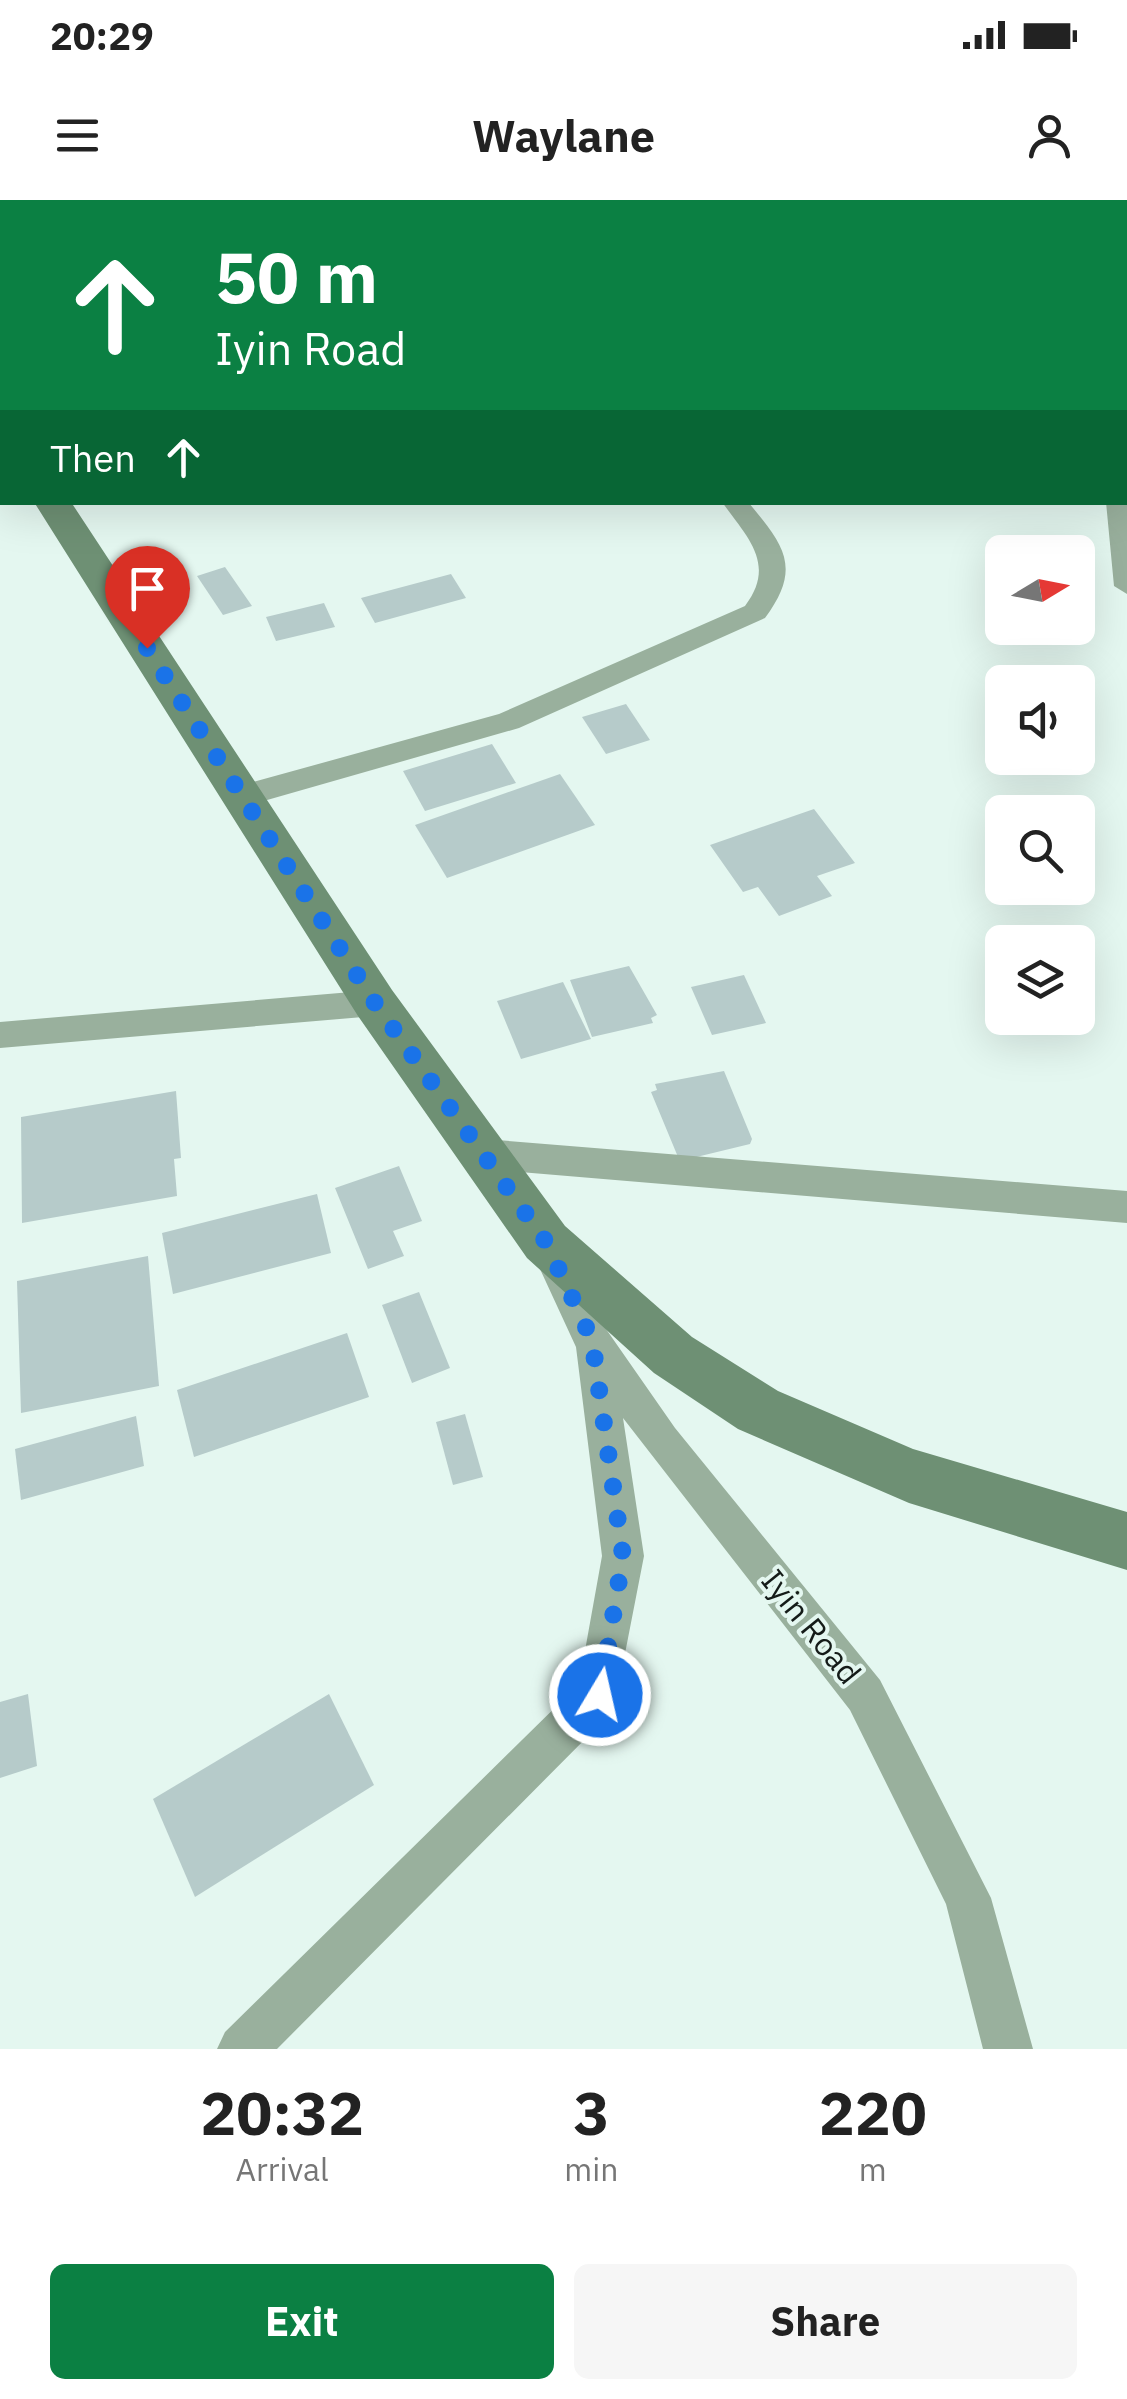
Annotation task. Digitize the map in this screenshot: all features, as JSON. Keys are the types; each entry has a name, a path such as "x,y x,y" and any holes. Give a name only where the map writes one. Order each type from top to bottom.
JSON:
{"main road":[{"path":"54,505 375,1003 546,1242 673,1355 758,1410 909,1475 1127,1541"}],"street":[{"path":"239,796 509,722 755,612 774,591 776,568 762,535 737,505"},
{"path":"1119,505 1127,586"},
{"path":"0,1035 375,1003"},
{"path":"484,1154 1127,1207"},
{"name":"Iyin Road","path":"546,1242 592,1340 662,1441 866,1694 968,1898 1008,2049"},
{"path":"242,2049 600,1695 623,1556 592,1340"}],"building":[{"path":"225,567 252,606 223,615 197,576"},
{"path":"451,574 466,598 375,623 361,598"},
{"path":"324,603 335,627 276,641 266,617"},
{"path":"626,704 650,740 606,754 582,717"},
{"path":"492,744 516,783 425,811 403,771"},
{"path":"560,774 595,825 447,878 415,825"},
{"path":"814,809 855,863 817,876 832,896 779,916 758,887 743,892 710,845"},
{"path":"629,966 657,1015 651,1018 653,1023 592,1037 570,980"},
{"path":"744,975 766,1023 712,1035 691,987"},
{"path":"563,982 591,1039 521,1059 497,1001"},
{"path":"724,1071 752,1139 750,1144 684,1160 678,1157 651,1092 657,1090 655,1084"},
{"path":"176,1091 181,1158 174,1159 177,1196 22,1223 21,1117"},
{"path":"399,1166 422,1221 393,1231 404,1256 368,1269 335,1188"},
{"path":"317,1194 331,1253 173,1294 162,1233"},
{"path":"148,1256 159,1386 21,1413 17,1281"},
{"path":"419,1292 450,1368 412,1383 382,1305"},
{"path":"347,1333 369,1397 194,1457 177,1390"},
{"path":"465,1414 483,1477 453,1485 436,1422"},
{"path":"136,1416 144,1466 21,1500 15,1449"},
{"path":"28,1694 37,1766 0,1778 0,1702"},
{"path":"329,1694 374,1785 195,1897 153,1799"}],"route":[{"path":"147,648 375,1003 546,1242 592,1340 623,1556 600,1695"}]}
